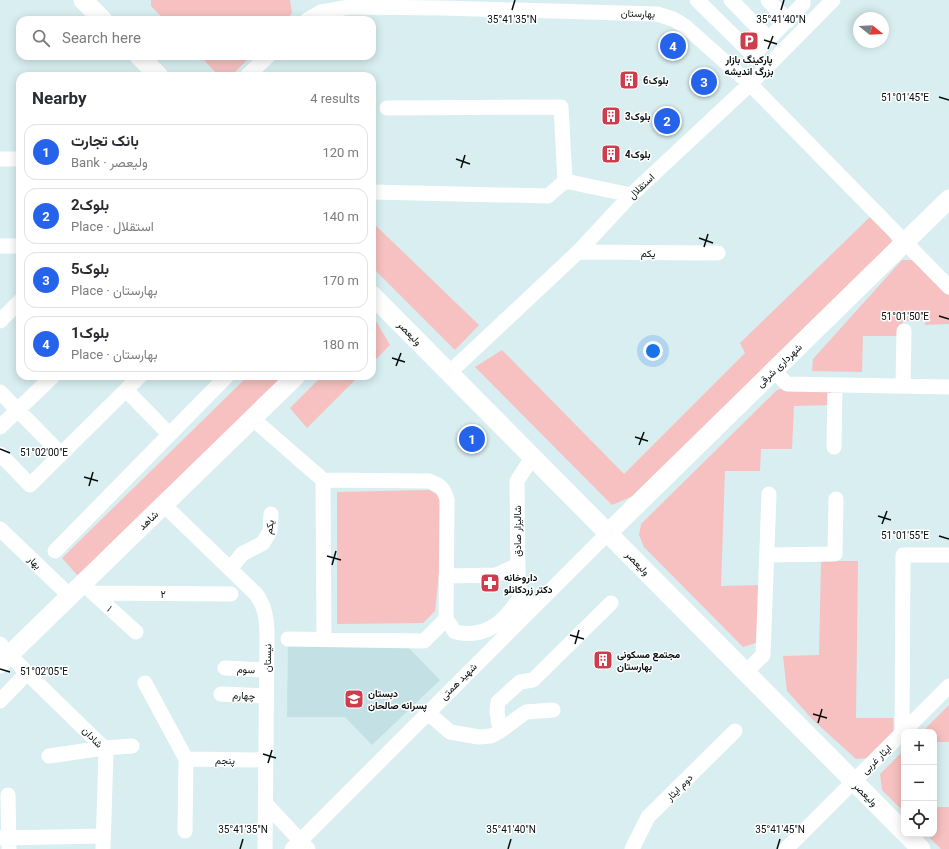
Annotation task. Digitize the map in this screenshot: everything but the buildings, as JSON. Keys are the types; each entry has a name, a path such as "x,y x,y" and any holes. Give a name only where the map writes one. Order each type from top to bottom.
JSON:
{"main road":[{"path":"84,0 99,16"},
{"path":"143,60 155,72"},
{"name":"شهرداری شرقی","path":"608,532 949,199"},
{"name":"ولیعصر","path":"376,302 533,456 746,674 901,829"},
{"name":"شاهد","path":"3,654 82,591 164,504 292,380"},
{"path":"909,837 921,849"}],"street":[{"path":"698,0 754,55 788,21 803,4 803,0"},
{"path":"731,0 769,39"},
{"path":"768,0 788,21"},
{"name":"استقلال","path":"449,373 578,252 631,195 750,84 834,0"},
{"name":"بهارستان","path":"314,16 321,12 349,8 442,8 657,14 673,19 686,27 750,84 904,243"},
{"path":"251,72 264,60"},
{"path":"386,108 561,107 565,181"},
{"path":"0,158 16,159"},
{"path":"565,181 631,195"},
{"path":"376,192 548,196 565,181"},
{"path":"904,243 949,287"},
{"path":"0,246 16,246"},
{"name":"یکم","path":"578,252 718,253"},
{"path":"0,321 16,305"},
{"path":"903,386 904,331"},
{"path":"774,370 787,384 949,387"},
{"path":"0,427 49,380"},
{"path":"0,454 30,485 136,380"},
{"path":"55,551 223,380"},
{"path":"834,447 835,385"},
{"path":"126,390 169,434"},
{"path":"0,392 61,454"},
{"path":"253,419 323,480 429,481 438,484 445,491 447,500 446,619 456,632 467,635 490,628 506,618 522,595"},
{"name":"شالیزار صادق","path":"532,607 522,595 518,580 517,481 533,456"},
{"path":"323,480 324,640"},
{"path":"746,674 763,655 769,494"},
{"path":"767,555 835,554 836,499"},
{"name":"نيستان","path":"164,504 256,594 264,607 267,631 265,849"},
{"name":"یکم","path":"230,568 242,554 258,548 268,537 271,514"},
{"name":"بهار","path":"0,529 82,591"},
{"name":"شهید همتی","path":"300,846 427,712 608,532"},
{"path":"902,729 903,555 949,555"},
{"path":"446,576 496,575 518,565"},
{"name":"۲","path":"82,591 231,594"},
{"name":"۱","path":"82,591 136,632"},
{"path":"500,731 497,712 498,702 520,682 533,680 611,603"},
{"path":"288,639 424,641 446,619"},
{"name":"شادان","path":"3,654 27,673 104,748 106,752 103,843"},
{"name":"سوم","path":"225,668 267,670"},
{"path":"0,701 27,673"},
{"path":"145,683 186,759 185,831"},
{"name":"ایثار غربی","path":"907,729 949,686"},
{"name":"چهارم","path":"221,694 266,696"},
{"path":"427,712 450,732 479,737 490,736 500,731 526,712 553,710"},
{"name":"دوم ایثار","path":"632,849 648,817 735,731"},
{"name":"ایثار غربی","path":"786,849 901,735"},
{"path":"49,756 104,748 132,746"},
{"name":"پنجم","path":"186,759 265,760"},
{"path":"8,795 6,842 103,843"},
{"path":"266,804 300,846"}],"shaded area":[{"path":"151,0 290,0 292,13 289,16 161,16 151,6"},
{"path":"204,60 247,60 235,72 215,72"},
{"path":"870,217 889,235 894,245 640,493 612,505 475,367 502,350 624,474 745,353 740,343"},
{"path":"376,226 479,325 455,350 376,271"},
{"path":"902,260 912,260 949,295 949,324 925,325 926,320 903,321 900,336 863,336 862,372 812,371 813,359"},
{"path":"376,321 390,345 376,359"},
{"path":"244,380 279,380 79,577 62,558"},
{"path":"318,380 355,380 307,428 290,408"},
{"path":"785,388 831,389 830,405 794,406 792,449 761,449 760,471 725,471 721,586 761,585 759,642 743,647 644,547 639,535 641,524 777,390"},
{"path":"429,490 447,500 435,611 423,623 337,624 337,492"},
{"path":"821,561 858,561 856,718 893,718 894,735 870,758 856,759 813,720 787,691 783,656 819,655"},
{"name":"دبستان پسرانه صالحان","path":"288,639 402,641 440,680 372,745 345,717 287,717"},
{"path":"949,705 949,742 937,742 937,729 925,729"},
{"path":"901,753 901,809 882,790 880,774"},
{"path":"937,807 949,807 949,849 941,849 929,837 937,837"}],"place":[{"name":"پارکینگ بازار بزرگ اندیشه","path":"749,41"},
{"name":"بلوک1","path":"673,46"},
{"name":"بلوک6","path":"629,80"},
{"name":"بلوک5","path":"704,82"},
{"name":"بلوک3","path":"611,116"},
{"name":"بلوک2","path":"667,121"},
{"name":"بلوک4","path":"611,154"},
{"name":"بانک تجارت","path":"472,439"},
{"name":"داروخانه دکتر زردکانلو","path":"490,583"},
{"name":"مجتمع مسکونی بهارستان","path":"603,660"},
{"name":"دبستان پسرانه صالحان","path":"354,699"}]}
